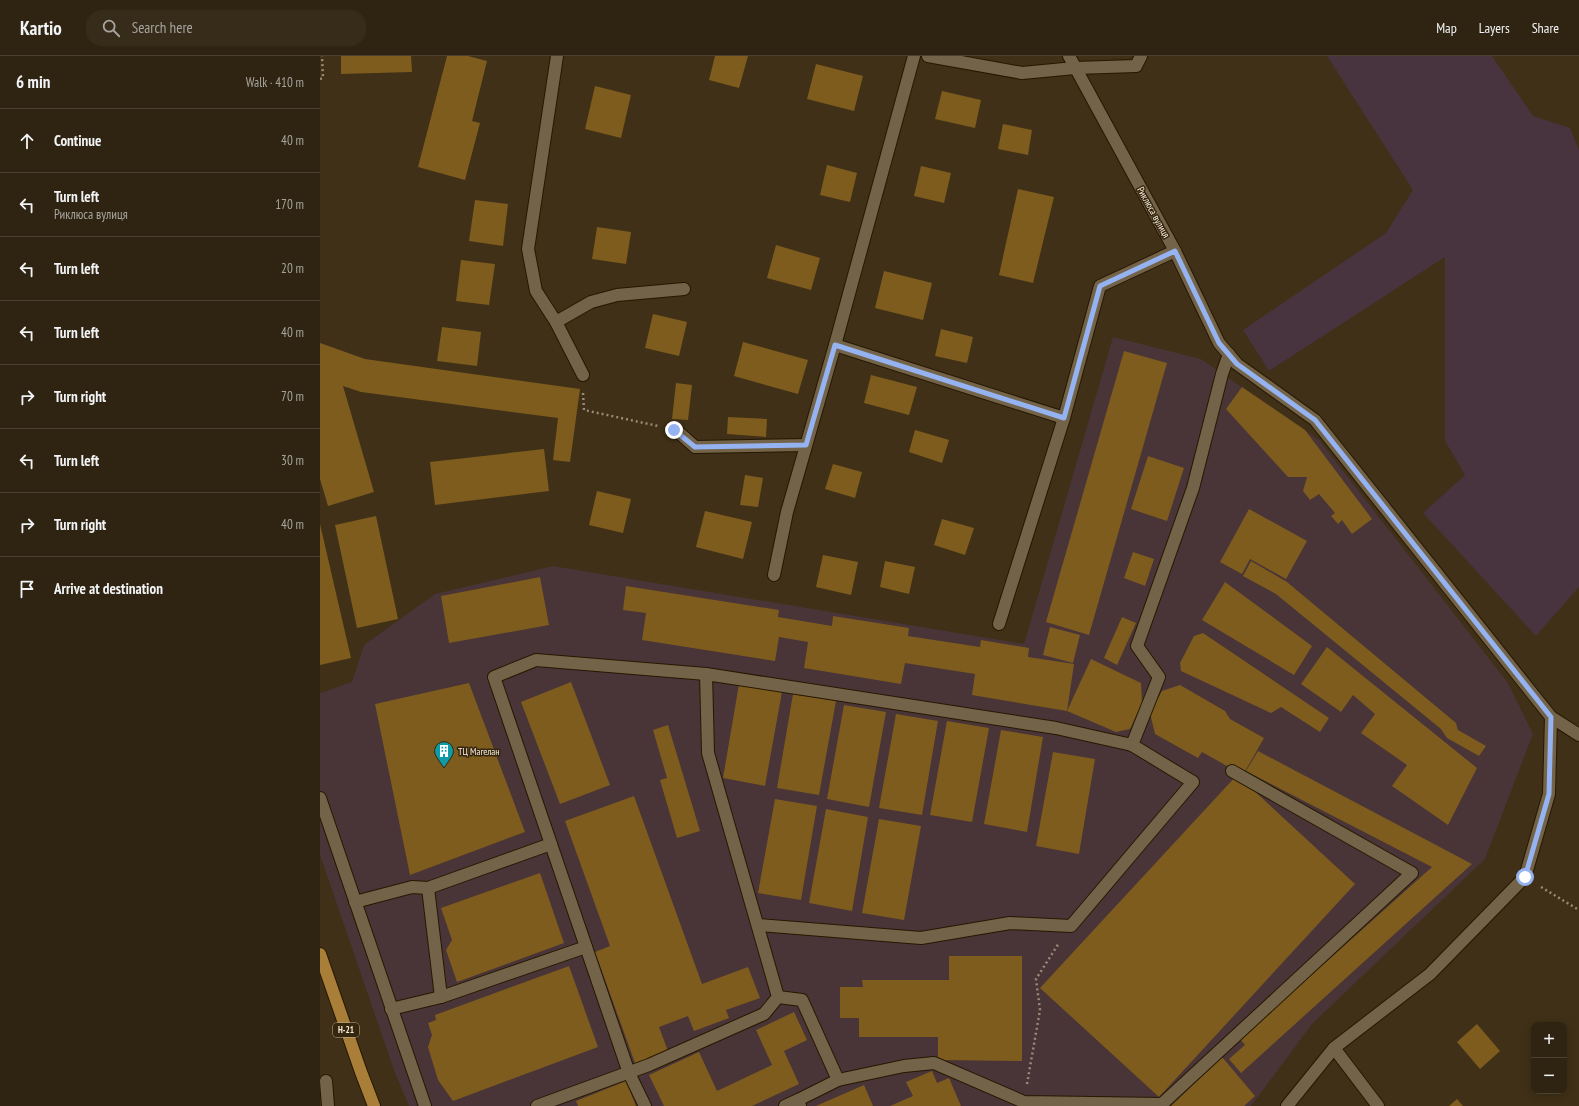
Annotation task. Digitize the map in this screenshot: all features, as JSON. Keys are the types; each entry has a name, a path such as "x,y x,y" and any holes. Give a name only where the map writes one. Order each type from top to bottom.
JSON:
{"main road":[{"name":"Н-21","path":"320,954 374,1106"}],"street":[{"path":"557,56 528,248 536,291 556,322 583,375"},
{"path":"774,575 786,512 835,345 914,56"},
{"path":"928,56 1022,72 1075,68 1136,66 1141,56"},
{"name":"Риклюса вулиця","path":"1069,56 1175,251 1219,343 1237,364 1315,420 1551,717 1579,735"},
{"path":"999,624 1064,418 1100,286 1175,251"},
{"path":"556,322 591,302 617,295 684,289"},
{"path":"835,345 1064,418"},
{"path":"1132,745 1159,677 1137,646 1193,488 1222,374 1229,354"},
{"path":"674,430 695,447 806,445"},
{"path":"645,1106 629,1073 494,677 536,660 706,674 1056,728 1132,745 1193,782 1071,926 1010,923 921,938 758,926"},
{"path":"706,674 708,753 778,997"},
{"path":"1287,1106 1334,1048 1430,974 1525,877 1549,794 1551,717"},
{"path":"785,1106 799,1103 838,1080 904,1066 934,1063 1024,1102 1162,1104 1412,873 1232,771"},
{"path":"320,798 424,1106"},
{"path":"355,902 412,887 428,888 551,844"},
{"path":"428,888 441,997"},
{"path":"391,1009 441,997 586,947"},
{"path":"537,1106 650,1065 764,1014 778,997"},
{"path":"778,997 802,1000 838,1080"},
{"path":"1334,1048 1378,1106"},
{"path":"326,1081 328,1106"}],"path":[{"path":"320,79 323,78 322,56"},
{"path":"584,410 674,430"},
{"path":"1525,877 1579,910"},
{"path":"1024,1102 1040,1010 1036,979 1071,926"}],"shaded area":[{"path":"1327,56 1492,56 1533,116 1570,128 1579,150 1579,587 1536,636 1423,513 1465,475 1445,441 1445,257 1269,371 1243,330 1386,233 1413,190"},
{"path":"1113,337 1201,359 1319,440 1508,683 1533,734 1485,859 1312,1024 1251,1106 409,1106 395,1073 320,855 320,693 352,682 364,645 435,594 553,566 1024,644"}],"building":[{"path":"341,56 411,56 412,72 341,74"},
{"path":"447,56 468,56 487,61 472,121 480,123 465,180 418,167"},
{"path":"715,56 748,56 739,88 709,80"},
{"path":"816,64 863,76 854,111 807,99"},
{"path":"595,86 631,95 621,138 585,129"},
{"path":"942,91 981,100 975,128 935,119"},
{"path":"1003,124 1032,130 1028,155 998,149"},
{"path":"827,165 857,173 850,202 820,195"},
{"path":"921,166 951,173 944,203 914,196"},
{"path":"1018,189 1054,197 1033,283 999,275"},
{"path":"475,200 508,204 503,246 469,241"},
{"path":"597,227 631,232 626,264 592,259"},
{"path":"776,245 820,258 811,290 767,278"},
{"path":"461,260 495,264 489,305 456,301"},
{"path":"884,271 932,283 923,320 875,308"},
{"path":"653,314 687,322 679,356 645,348"},
{"path":"442,327 481,332 477,366 437,361"},
{"path":"941,329 973,337 967,363 935,356"},
{"path":"743,342 808,360 798,394 734,376"},
{"path":"320,343 365,359 580,389 570,462 553,460 558,418 361,392 343,386 374,492 328,506 320,479"},
{"path":"1124,351 1167,363 1089,635 1046,622"},
{"path":"871,375 917,387 909,415 864,403"},
{"path":"676,383 692,385 688,420 672,419"},
{"path":"1242,387 1305,430 1372,519 1352,534 1342,520 1338,524 1331,516 1335,513 1319,494 1310,500 1303,491 1307,477 1288,477 1226,409"},
{"path":"728,417 767,419 766,437 727,434"},
{"path":"915,430 949,440 942,463 909,452"},
{"path":"544,449 549,491 435,505 430,462"},
{"path":"1148,456 1184,468 1167,521 1131,509"},
{"path":"833,464 862,472 855,498 825,489"},
{"path":"745,475 763,478 758,507 740,505"},
{"path":"597,491 631,499 623,533 589,525"},
{"path":"1249,509 1307,541 1286,579 1250,559 1242,574 1220,562"},
{"path":"705,511 752,522 743,559 696,547"},
{"path":"376,516 398,619 357,628 335,525"},
{"path":"942,519 974,528 965,555 934,545"},
{"path":"320,524 351,658 320,665"},
{"path":"1133,552 1154,559 1145,586 1124,578"},
{"path":"823,555 858,562 851,595 816,587"},
{"path":"885,561 915,567 909,594 880,587"},
{"path":"1251,561 1287,582 1456,723 1458,730 1486,746 1479,756 1447,738 1441,729 1276,594 1243,576"},
{"path":"540,577 549,625 449,643 441,596"},
{"path":"1225,582 1312,646 1294,675 1202,620"},
{"path":"626,586 779,610 778,617 832,626 833,616 909,628 908,636 980,647 981,640 1029,648 1028,657 1074,664 1067,711 972,695 975,674 905,663 901,684 804,668 808,642 779,637 775,661 642,640 646,613 623,610"},
{"path":"1122,617 1136,623 1117,665 1104,658"},
{"path":"1050,627 1080,635 1073,663 1043,655"},
{"path":"1203,633 1329,718 1320,732 1281,707 1271,713 1181,671 1180,663 1194,636"},
{"path":"1327,647 1477,768 1448,825 1392,786 1407,765 1361,733 1375,714 1353,695 1341,712 1301,684"},
{"path":"1091,659 1141,683 1142,703 1130,729 1116,732 1067,711"},
{"path":"571,682 610,785 560,804 521,702"},
{"name":"ТЦ Магелан","path":"469,683 525,832 410,875 375,704"},
{"path":"739,684 782,692 765,786 723,778"},
{"path":"1180,685 1225,711 1230,719 1264,738 1243,775 1202,752 1198,758 1155,734 1150,713 1162,691"},
{"path":"793,694 836,701 819,795 777,788"},
{"path":"844,705 886,712 869,807 827,799"},
{"path":"896,714 938,721 922,815 879,808"},
{"path":"947,721 989,728 972,822 930,815"},
{"path":"668,725 700,831 677,838 660,780 667,778 653,730"},
{"path":"1001,730 1043,737 1027,832 984,824"},
{"path":"1258,751 1472,864 1241,1073 1229,1059 1245,1045 1240,1039 1432,867 1246,771"},
{"path":"1053,752 1095,759 1079,854 1036,846"},
{"path":"1237,775 1355,884 1159,1097 1040,988"},
{"path":"634,796 702,984 748,967 760,998 726,1010 729,1018 694,1031 688,1016 659,1027 668,1051 635,1063 595,952 610,946 565,821"},
{"path":"775,799 817,806 801,900 758,893"},
{"path":"826,809 868,817 852,911 809,903"},
{"path":"879,819 921,826 904,920 862,913"},
{"path":"540,873 564,943 457,982 446,950 452,940 441,908"},
{"path":"949,956 1022,956 1022,1061 938,1060 938,1037 859,1037 859,1018 840,1018 840,987 863,987 862,980 949,980"},
{"path":"569,966 598,1047 453,1101 438,1080 428,1047 432,1035 428,1023 436,1020 435,1015"},
{"path":"794,1012 807,1040 784,1051 799,1084 752,1106 664,1106 649,1075 699,1052 717,1091 772,1065 756,1030"},
{"path":"1477,1024 1500,1051 1480,1069 1457,1042"},
{"path":"1222,1057 1255,1096 1244,1106 1171,1106"},
{"path":"932,1071 937,1083 949,1078 961,1106 890,1106 913,1096 906,1082"},
{"path":"626,1081 636,1106 578,1106 576,1101"},
{"path":"864,1085 873,1106 816,1106"},
{"path":"1457,1099 1463,1106 1449,1106"}],"place":[{"name":"ТЦ Магелан","path":"444,768"}],"route":[{"path":"674,430 695,447 806,445 835,345 1064,418 1100,286 1175,251 1219,343 1237,364 1315,420 1551,717 1549,794 1525,877"}]}
